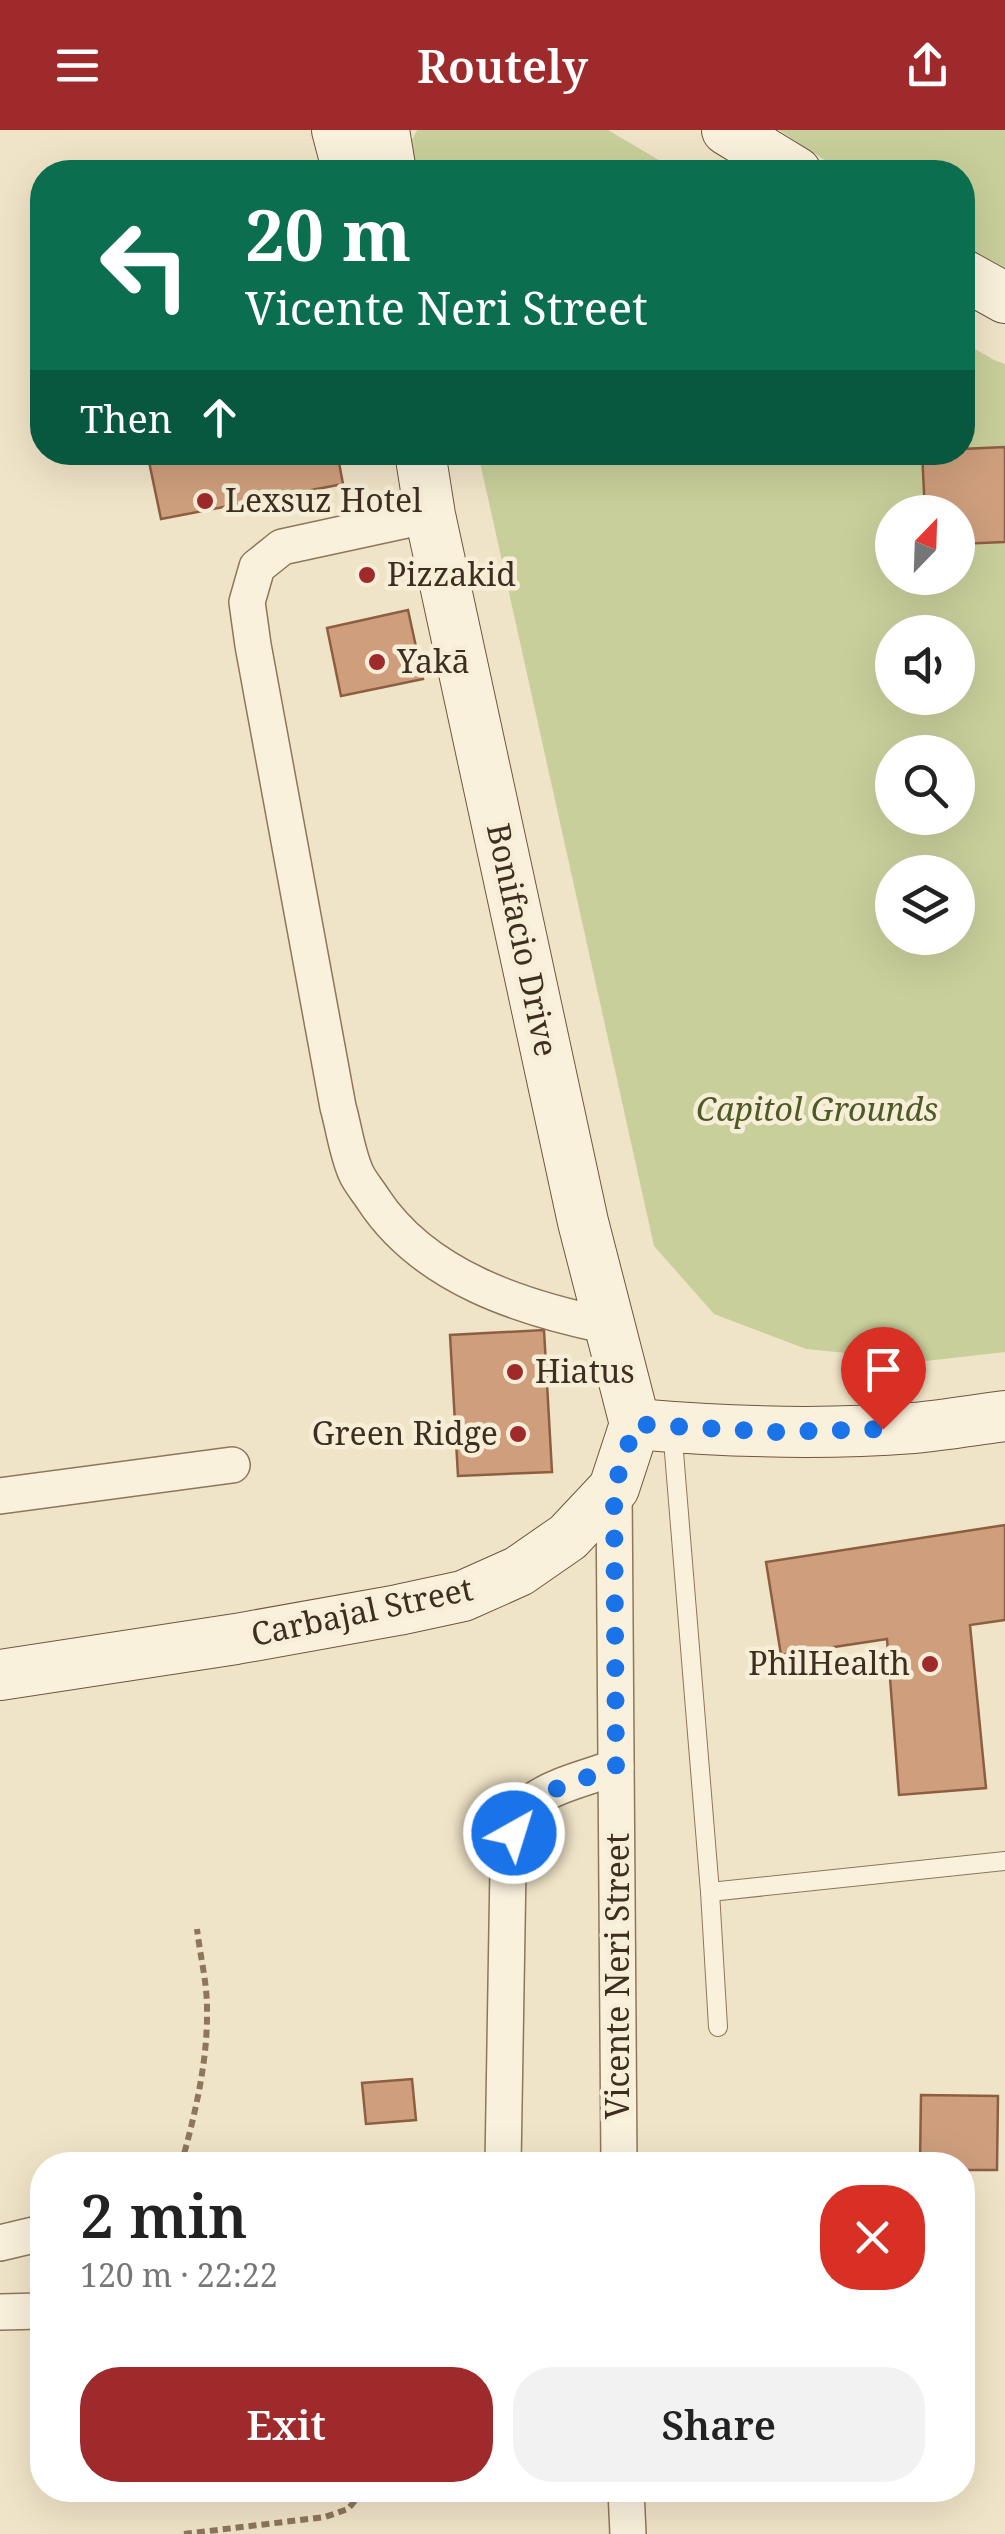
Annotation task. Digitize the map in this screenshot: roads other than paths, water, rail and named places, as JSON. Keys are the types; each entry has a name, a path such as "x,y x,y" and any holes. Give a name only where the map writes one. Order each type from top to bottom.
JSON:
{"main road":[{"path":"337,130 345,160"},
{"path":"384,130 389,160"},
{"path":"728,130 777,160"},
{"path":"975,281 1005,298"},
{"name":"Bonifacio Drive","path":"422,465 583,1222 609,1326 653,1426"},
{"path":"653,1426 774,1432 852,1430 915,1428 1005,1416"},
{"name":"Carbajal Street","path":"0,1675 254,1636 463,1596 519,1571 568,1537 614,1488 653,1426"}],"street":[{"path":"430,516 282,547 257,568 247,602 338,1107 356,1174 386,1218 433,1262 502,1297 568,1318 609,1326"},
{"path":"0,1496 232,1464"},
{"name":"Vicente Neri Street","path":"614,1488 620,2152"},
{"path":"502,2152 508,1868 514,1833 530,1802 616,1767"},
{"path":"0,2243 30,2235"},
{"path":"0,2312 30,2313"},
{"path":"619,2532 624,2502"}],"lane":[{"path":"653,1426 710,1892 718,2027"},
{"path":"710,1892 1005,1862"}],"place":[{"name":"Lexsuz Hotel","path":"205,501"},
{"name":"Pizzakid","path":"367,575"},
{"name":"Yakā","path":"377,662"},
{"name":"Hiatus","path":"515,1372"},
{"name":"Green Ridge","path":"518,1434"},
{"name":"PhilHealth","path":"930,1664"}],"park label":[{"name":"Capitol Grounds","path":"817,1110"}]}
